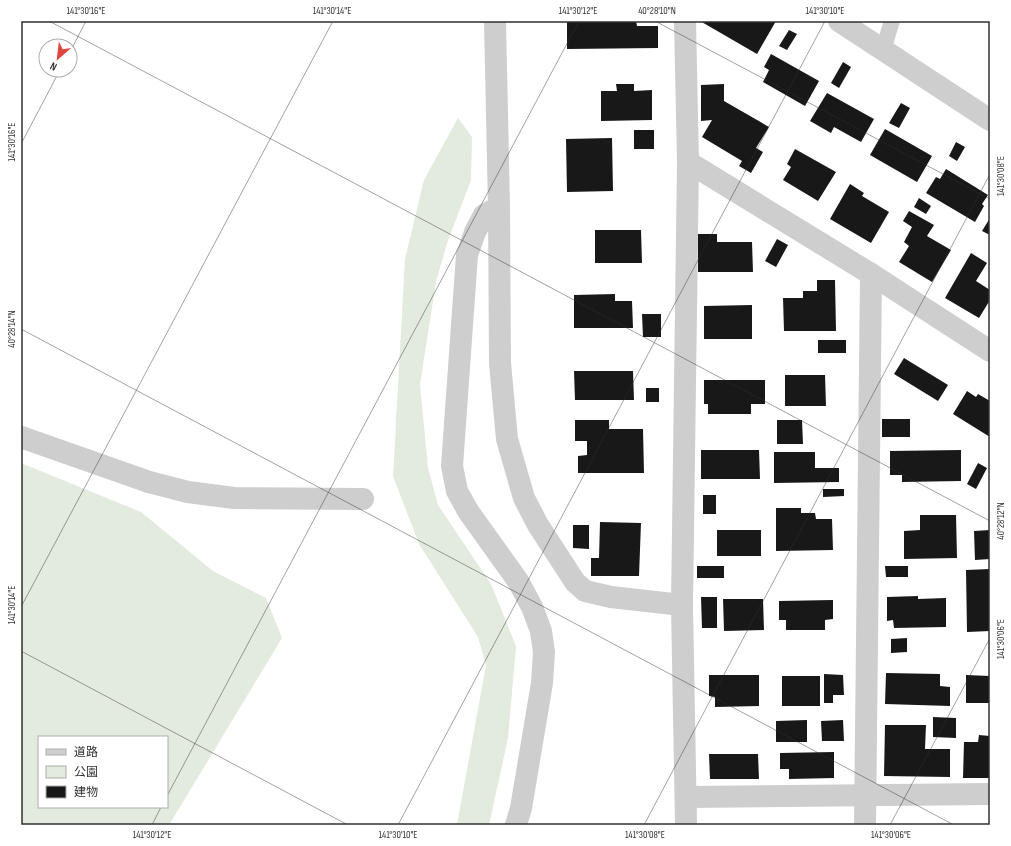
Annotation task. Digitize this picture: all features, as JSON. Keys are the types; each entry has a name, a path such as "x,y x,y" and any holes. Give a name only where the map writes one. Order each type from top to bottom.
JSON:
{"street":[{"path":"495,21 500,207 500,363 507,439 524,498 538,525 575,582 585,591 611,597 682,605"},
{"path":"685,21 688,162 682,605 687,797 686,825"},
{"path":"839,21 990,120"},
{"path":"688,162 871,274 990,351"},
{"path":"500,207 484,215 475,232 468,255 452,466 457,491 468,511 518,581 532,606 541,631 544,652 542,683 521,808 516,825"},
{"path":"865,825 871,274"},
{"path":"21,437 149,482 188,492 234,498 363,499"},
{"path":"687,797 990,794"}],"lane":[{"path":"883,50 892,21"}],"green space":[{"path":"458,118 472,137 471,180 447,243 436,282 420,384 428,468 438,505 491,584 516,646 508,738 489,825 457,825 486,665 478,637 419,544 393,476 405,259 424,180"},
{"path":"21,463 141,512 213,571 266,598 282,638 169,825 21,825"}],"building":[{"path":"567,21 636,21 637,26 658,26 658,48 567,49"},
{"path":"700,21 776,21 757,54"},
{"path":"789,30 797,34 787,50 779,46"},
{"path":"771,54 819,81 805,106 763,82 769,70 764,67"},
{"path":"843,62 851,67 839,88 831,83"},
{"path":"616,84 634,84 634,91 652,90 652,120 601,121 601,91 617,91"},
{"path":"724,84 724,101 769,127 756,148 763,152 751,173 739,166 742,161 702,137 712,120 701,121 701,85"},
{"path":"827,93 874,119 861,142 834,127 831,133 810,121"},
{"path":"901,103 910,108 899,128 889,123"},
{"path":"885,129 932,156 917,182 870,155"},
{"path":"634,130 654,130 654,149 634,149"},
{"path":"612,138 613,191 567,192 566,139"},
{"path":"956,142 965,147 957,161 949,156"},
{"path":"795,149 836,172 818,201 783,180 791,167 787,164"},
{"path":"946,169 988,195 982,204 984,206 975,222 926,193 936,177 940,179"},
{"path":"850,184 864,193 862,196 889,212 871,243 830,219"},
{"path":"919,198 931,206 926,214 914,207"},
{"path":"909,211 934,225 927,236 951,250 932,282 899,262 909,246 904,242 912,227 903,221"},
{"path":"990,218 990,235 982,231"},
{"path":"595,230 641,230 642,263 595,263"},
{"path":"698,234 717,234 717,242 752,242 753,272 698,272"},
{"path":"777,239 788,245 776,267 765,261"},
{"path":"971,253 987,263 976,281 990,290 990,300 979,318 945,298"},
{"path":"817,280 835,280 836,331 784,331 783,298 803,298 803,291 817,291"},
{"path":"615,294 615,301 632,301 633,328 574,328 574,295"},
{"path":"752,305 752,339 704,339 704,306"},
{"path":"642,314 661,314 661,337 643,337"},
{"path":"818,340 846,340 846,353 818,353"},
{"path":"904,358 948,385 938,401 894,374"},
{"path":"574,371 633,371 634,400 575,400"},
{"path":"785,375 825,375 826,406 785,406"},
{"path":"704,380 765,380 765,404 751,404 751,414 708,414 708,404 704,404"},
{"path":"646,388 659,388 659,402 646,402"},
{"path":"967,391 976,397 978,394 990,401 990,437 953,414"},
{"path":"882,419 910,419 910,437 882,437"},
{"path":"575,420 609,420 609,429 643,429 644,473 578,473 578,456 587,455 587,441 575,441"},
{"path":"777,420 802,420 803,444 777,444"},
{"path":"701,450 759,450 760,479 701,479"},
{"path":"961,450 961,481 902,482 902,475 890,475 890,451"},
{"path":"774,452 815,452 815,468 839,468 839,482 774,483"},
{"path":"978,463 987,468 976,489 967,484"},
{"path":"823,489 844,489 844,496 823,497"},
{"path":"703,495 716,495 716,514 703,514"},
{"path":"776,508 801,508 801,513 815,513 816,519 832,519 833,550 776,551"},
{"path":"920,515 956,515 957,558 904,559 904,531 920,530"},
{"path":"600,522 641,523 639,576 591,576 591,558 599,558"},
{"path":"573,525 589,525 589,549 573,548"},
{"path":"717,530 761,530 761,556 717,556"},
{"path":"990,530 990,559 975,560 974,531"},
{"path":"697,566 724,566 724,578 697,578"},
{"path":"885,566 908,566 908,577 886,577"},
{"path":"990,569 990,631 967,632 966,570"},
{"path":"918,596 918,599 946,598 946,627 894,628 893,620 887,621 887,597"},
{"path":"701,597 717,597 717,628 702,628"},
{"path":"723,599 763,599 764,630 724,631"},
{"path":"833,600 833,619 825,620 825,630 786,630 786,620 779,620 779,601"},
{"path":"907,638 907,652 891,653 891,639"},
{"path":"886,673 940,674 940,686 950,687 950,706 885,704"},
{"path":"824,674 843,675 844,695 833,695 833,703 824,703"},
{"path":"709,675 759,675 759,706 715,707 715,697 709,696"},
{"path":"966,675 990,676 990,703 966,703"},
{"path":"782,676 820,676 820,706 782,706"},
{"path":"933,717 956,718 956,738 933,737"},
{"path":"807,720 807,742 776,742 776,721"},
{"path":"843,720 844,741 822,741 821,721"},
{"path":"885,725 926,725 925,749 950,749 950,777 884,776"},
{"path":"979,735 990,736 990,778 963,778 964,742 978,742"},
{"path":"834,752 834,778 789,779 789,769 780,769 780,753"},
{"path":"709,754 758,754 759,779 710,779"}]}
